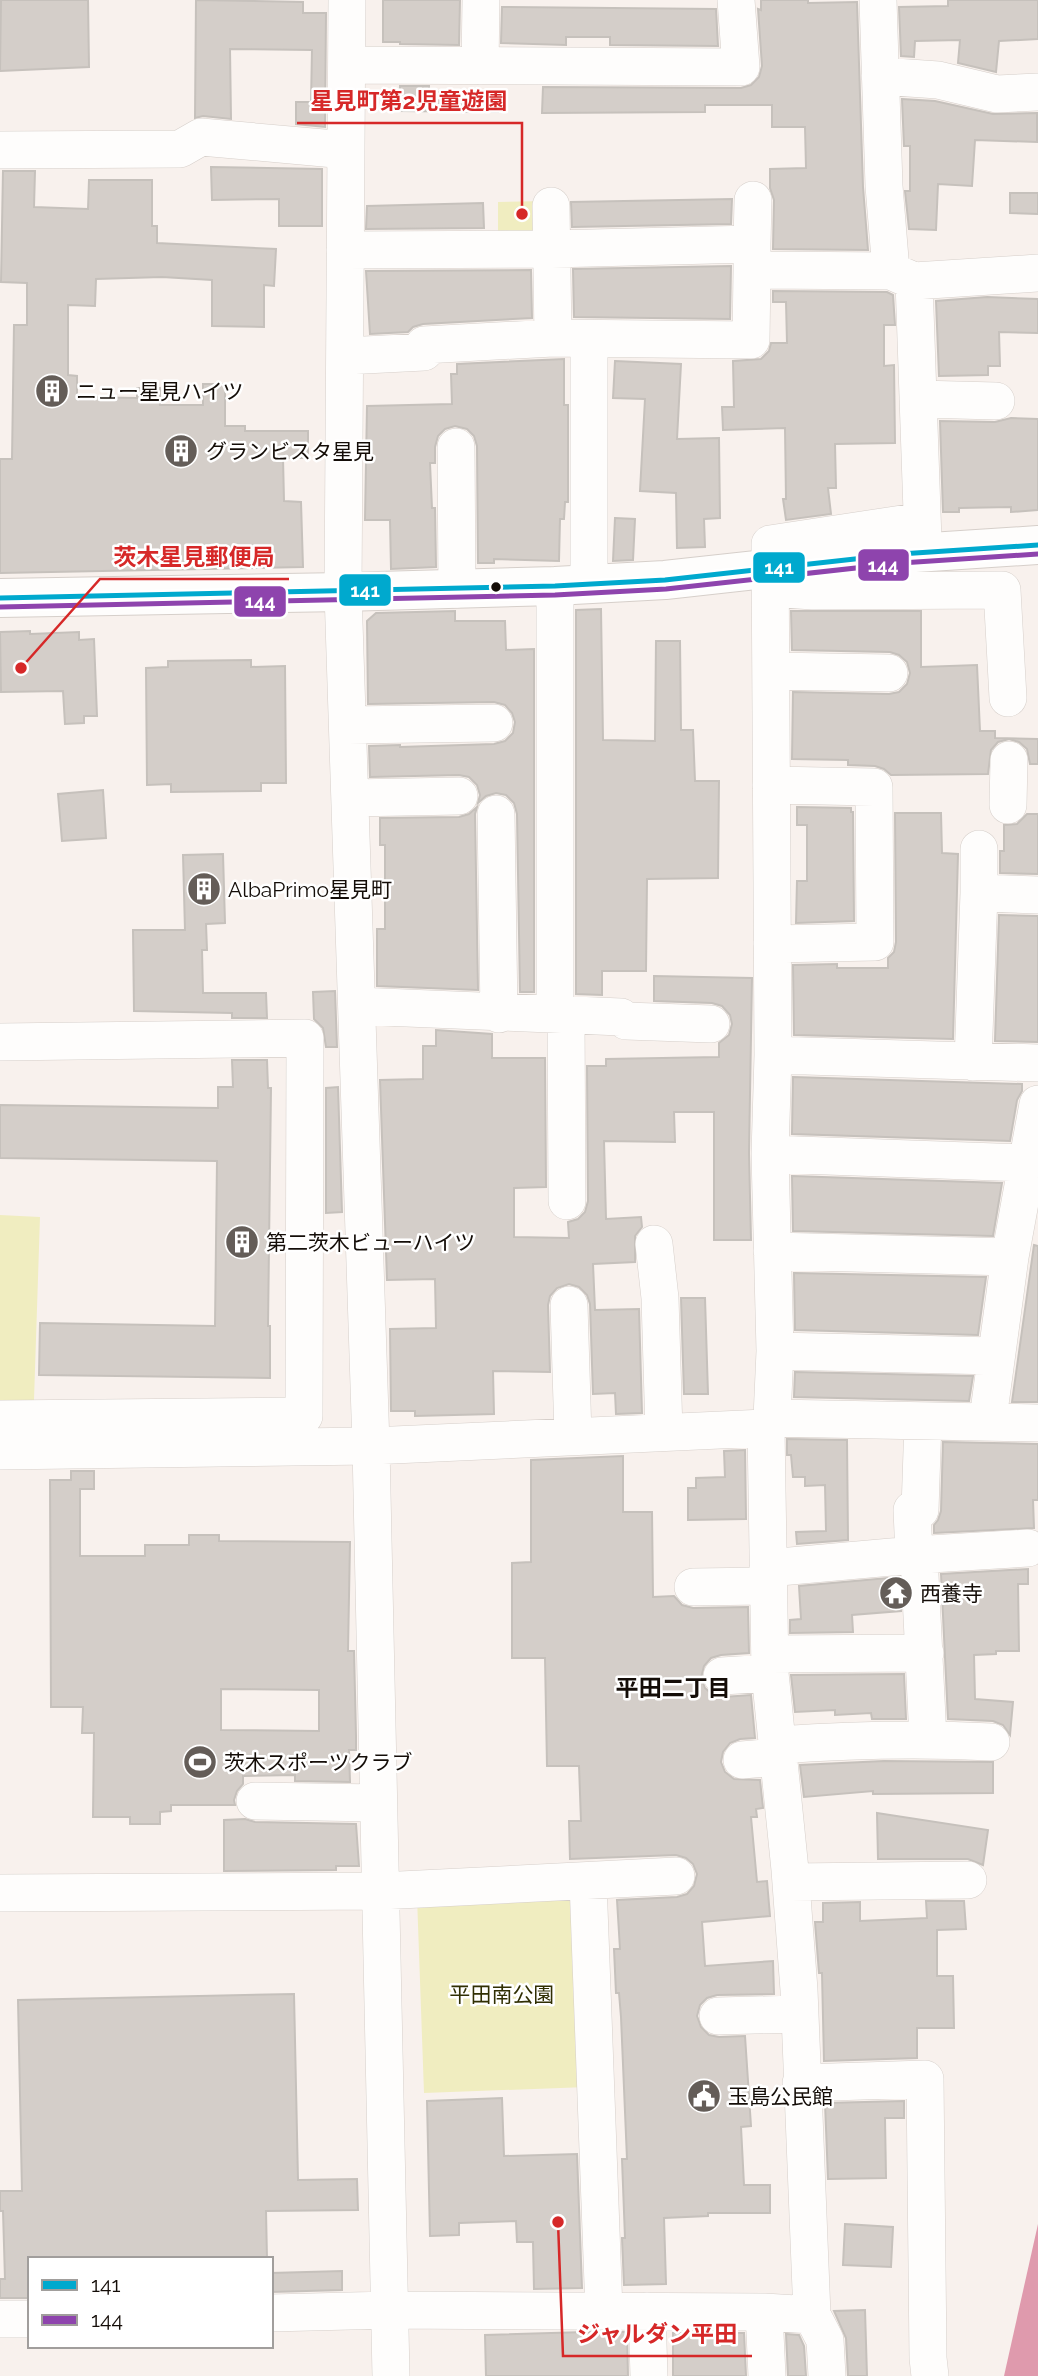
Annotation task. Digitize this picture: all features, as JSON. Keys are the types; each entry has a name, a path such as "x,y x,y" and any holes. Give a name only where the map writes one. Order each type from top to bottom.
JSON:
{"main road":[{"path":"0,598 343,593 770,578 900,554 1038,545"}],"street":[{"path":"347,0 343,593 371,1446 391,2376"},
{"path":"480,66 481,0"},
{"path":"347,65 741,67 736,0"},
{"path":"878,0 884,186 903,276 918,399 923,555"},
{"path":"880,76 938,80 997,94 1038,92"},
{"path":"0,150 180,149 201,137 346,150"},
{"path":"345,356 424,352 424,345 553,338 751,340 753,200"},
{"path":"551,206 553,338"},
{"path":"345,250 552,249 752,257 903,276 1038,273"},
{"path":"567,1201 561,1016 572,585 589,340"},
{"path":"918,399 996,401"},
{"path":"456,446 457,589"},
{"path":"827,2376 825,2340 812,2315 791,1882 770,1664 769,1423 775,1351 770,1154 773,1055 770,544 923,555 1002,590 1008,698"},
{"path":"770,578 813,591 923,555"},
{"path":"771,671 889,673"},
{"path":"348,725 494,723"},
{"path":"771,785 874,787 875,942 772,944"},
{"path":"351,798 459,796"},
{"path":"496,814 499,1014"},
{"path":"973,1062 979,849"},
{"path":"979,893 1038,895"},
{"path":"358,1006 499,1014 621,1017 626,1021 711,1024"},
{"path":"0,1042 305,1038 304,1416 0,1419"},
{"path":"773,1055 1038,1063"},
{"path":"990,1404 1010,1257 1038,1104"},
{"path":"770,1154 1026,1163"},
{"path":"654,1244 660,1298 664,1432"},
{"path":"772,1251 1010,1257"},
{"path":"569,1305 573,1436"},
{"path":"775,1351 996,1356"},
{"path":"923,1421 920,1510 912,1510 923,1607 920,1607 925,1653 928,1739"},
{"path":"0,1451 371,1446 664,1432 769,1423 1038,1423"},
{"path":"693,1587 917,1555 1028,1548"},
{"path":"722,1676 770,1664 925,1653"},
{"path":"742,1760 778,1751 862,1739 991,1742"},
{"path":"255,1801 378,1803"},
{"path":"0,1893 380,1891 676,1876"},
{"path":"791,1882 968,1880"},
{"path":"588,1881 604,2311"},
{"path":"718,2016 799,2014"},
{"path":"801,2083 925,2079 930,2376"},
{"path":"273,2313 390,2310 764,2312 812,2315"},
{"path":"647,2311 649,2376"},
{"path":"764,2312 767,2376"},
{"path":"0,2319 28,2319"}],"green space":[{"path":"547,201 538,238 498,238 498,202"},
{"path":"0,1215 40,1217 34,1400 0,1400"},
{"name":"平田南公園","path":"568,1891 580,1900 587,2087 424,2093 417,1897"}],"shaded area":[{"path":"1038,2224 1038,2376 1004,2376"}],"building":[{"path":"1,0 88,0 89,67 0,71"},
{"path":"196,0 303,2 303,13 326,13 325,127 296,124 296,102 311,102 312,50 230,49 231,119 203,116 195,118"},
{"path":"383,0 460,0 459,45 383,42"},
{"path":"761,0 857,2 863,187 868,250 773,249 774,200 770,188 770,169 806,168 805,127 772,127 772,105 705,105 705,112 542,113 543,87 741,88 751,85 759,77 762,66 758,9 761,10"},
{"path":"948,0 1038,0 1038,39 999,41 996,72 958,63 960,40 915,41 914,57 901,56 899,7 948,6"},
{"path":"502,7 716,9 718,46 610,45 610,37 566,37 566,45 501,43"},
{"path":"400,86 429,86 429,92 498,94 498,112 399,111"},
{"path":"902,99 935,101 993,114 1037,113 1037,142 975,140 972,186 938,184 936,230 909,229 905,191 910,191 910,146 904,146"},
{"path":"211,167 322,169 322,226 279,226 279,199 212,200"},
{"path":"3,171 35,171 34,207 88,209 89,180 152,180 152,226 157,226 157,243 276,249 274,286 264,285 264,327 212,326 212,280 162,277 96,279 95,306 68,305 68,375 77,376 77,397 137,398 137,388 160,388 160,405 203,405 203,384 225,384 225,426 245,426 245,431 308,431 308,458 283,458 284,501 301,502 303,567 0,573 0,459 12,459 14,325 27,325 27,283 1,282"},
{"path":"1010,193 1038,193 1038,214 1010,213"},
{"path":"732,199 731,224 572,227 571,202"},
{"path":"483,203 484,228 366,229 367,206"},
{"path":"731,266 730,319 574,317 573,269"},
{"path":"531,270 532,318 423,324 408,332 370,334 366,271"},
{"path":"773,291 887,292 893,295 895,325 884,325 884,366 894,365 895,443 835,444 836,488 828,488 831,514 786,520 783,499 786,499 785,428 723,430 722,407 734,407 733,361 761,359 769,351 771,343 787,343 786,302 773,302"},
{"path":"987,297 1038,299 1038,333 999,332 1000,366 988,366 988,375 939,376 936,301"},
{"path":"564,359 564,405 568,405 568,502 565,502 564,519 560,519 559,561 494,559 494,563 478,563 477,446 474,436 467,429 455,426 445,429 438,436 435,463 430,463 432,508 435,508 436,567 391,569 390,520 365,520 367,406 452,404 451,374 457,374 457,364"},
{"path":"615,361 681,364 677,439 719,438 720,518 704,519 705,547 677,548 676,493 640,491 645,399 613,398"},
{"path":"1011,418 1038,419 1038,510 1011,512 1011,507 959,508 959,512 943,512 940,421 995,422"},
{"path":"615,518 635,519 633,560 613,561"},
{"path":"601,609 603,740 655,741 656,641 680,641 681,730 693,730 695,781 719,781 718,878 647,879 646,971 602,971 602,995 576,994 576,610"},
{"path":"455,611 455,621 505,621 506,650 534,649 534,992 520,992 517,814 514,803 506,795 496,793 486,796 478,803 480,795 477,785 469,777 459,775 370,777 369,746 494,744 505,741 513,733 515,722 512,713 505,705 494,702 368,704 367,621 376,613"},
{"path":"791,611 921,611 921,667 977,665 980,731 995,731 995,738 1038,739 1038,764 1030,764 1027,749 1019,742 1009,739 998,742 991,750 988,774 891,775 875,766 848,765 848,760 792,759 793,692 889,694 899,692 907,684 910,673 907,662 890,652 792,650"},
{"path":"30,631 30,634 79,632 79,640 94,639 97,716 84,716 84,723 65,724 63,691 1,692 0,632"},
{"path":"251,660 251,667 285,666 286,783 261,783 261,791 171,792 171,784 147,785 146,668 168,667 168,661"},
{"path":"103,790 106,838 62,841 58,794"},
{"path":"477,807 478,990 377,986 377,929 385,929 385,845 380,845 380,818 459,817 469,814"},
{"path":"797,807 851,808 853,812 854,921 796,923 797,881 807,881 807,825 797,825"},
{"path":"895,813 941,813 942,853 958,854 953,1039 794,1035 793,965 837,964 837,968 888,968 888,958 894,952 896,942"},
{"path":"1027,814 1038,814 1038,874 1000,873 1000,851 1004,851 1004,825 1017,824"},
{"name":"AlbaPrimo星見町","path":"223,854 225,923 206,924 207,950 202,950 203,993 266,993 267,1018 232,1018 232,1013 134,1011 133,930 185,930 183,855"},
{"path":"999,915 1038,916 1038,1042 995,1041"},
{"path":"654,976 752,978 749,1153 751,1240 714,1240 714,1112 674,1112 675,1142 604,1141 606,1219 641,1217 642,1227 635,1236 635,1262 593,1264 595,1310 639,1309 642,1413 616,1414 615,1393 593,1394 590,1304 587,1295 579,1287 569,1284 557,1288 550,1296 548,1305 550,1372 493,1371 494,1414 415,1416 415,1411 391,1411 390,1329 436,1328 435,1279 387,1280 380,1080 423,1079 423,1046 436,1046 436,1030 492,1034 492,1058 545,1058 546,1187 514,1188 514,1237 569,1238 568,1222 578,1219 585,1212 588,1201 587,1066 606,1066 606,1059 719,1057 719,1043 729,1035 732,1024 730,1015 722,1006 712,1003 654,1001"},
{"path":"335,991 337,1047 326,1047 323,1028 314,1019 313,992"},
{"name":"第二茨木ビューハイツ","path":"232,1060 267,1060 268,1088 271,1088 268,1326 270,1378 39,1375 40,1323 215,1326 217,1161 0,1158 0,1105 218,1108 218,1087 233,1087"},
{"path":"793,1077 1022,1084 1022,1091 1017,1100 1010,1141 792,1134"},
{"path":"338,1087 342,1212 326,1213 326,1088"},
{"path":"792,1176 1002,1183 993,1236 793,1231"},
{"path":"1034,1245 1038,1246 1038,1402 1012,1402"},
{"path":"794,1273 986,1277 978,1335 795,1330"},
{"path":"681,1298 705,1298 708,1394 684,1394"},
{"path":"795,1372 973,1376 969,1401 794,1397"},
{"path":"787,1439 847,1440 848,1540 797,1544 796,1532 826,1531 825,1485 805,1486 805,1477 793,1477 791,1455 787,1455"},
{"path":"943,1442 1038,1444 1038,1500 1033,1500 1034,1528 934,1533 934,1525 941,1511"},
{"path":"745,1450 746,1519 688,1520 688,1488 696,1488 696,1478 725,1477 724,1451"},
{"path":"623,1456 623,1512 652,1512 653,1597 674,1596 682,1605 693,1608 748,1607 749,1653 711,1658 704,1666 701,1678 705,1688 713,1695 751,1695 755,1738 730,1743 723,1752 721,1762 725,1772 734,1779 760,1780 763,1808 756,1809 757,1817 751,1817 757,1882 767,1881 770,1916 702,1922 705,1966 773,1961 774,1994 717,1995 707,1998 700,2005 697,2016 701,2027 709,2035 745,2036 751,2126 741,2127 744,2185 770,2185 770,2213 708,2213 708,2216 664,2218 666,2284 624,2285 622,2159 627,2159 621,2017 619,1993 616,1993 614,1949 620,1949 617,1900 677,1897 687,1894 694,1886 697,1874 693,1864 676,1855 570,1859 569,1821 581,1821 579,1766 547,1766 545,1658 512,1658 512,1563 531,1562 531,1460"},
{"path":"71,1471 94,1471 94,1489 80,1489 80,1556 145,1556 145,1545 189,1545 189,1535 219,1535 219,1541 350,1542 348,1651 354,1651 356,1750 349,1750 350,1782 295,1781 295,1775 243,1776 243,1784 234,1800 235,1805 171,1805 171,1811 160,1812 160,1824 130,1824 130,1817 93,1817 94,1733 82,1733 83,1707 51,1707 50,1480 71,1480","holes":["221,1689 319,1690 319,1731 221,1730"]},
{"path":"1028,1569 1028,1584 1018,1584 1019,1651 974,1655 975,1699 1013,1702 1010,1735 1003,1725 993,1721 948,1719 941,1574"},
{"path":"899,1577 901,1611 852,1615 853,1632 790,1633 790,1620 801,1619 799,1586"},
{"path":"904,1674 906,1719 872,1719 871,1713 835,1715 835,1710 795,1712 791,1675"},
{"path":"884,1761 993,1762 993,1793 873,1794 873,1791 804,1797 800,1765"},
{"path":"877,1813 988,1830 983,1865 968,1859 878,1859"},
{"path":"245,1819 255,1822 356,1824 359,1866 336,1866 336,1870 224,1871 224,1820"},
{"path":"926,1901 964,1901 966,1929 937,1930 937,1976 953,1976 954,2028 917,2028 917,2058 824,2061 822,1973 819,1973 815,1922 823,1922 823,1903 860,1902 860,1921 927,1918"},
{"path":"294,1994 298,2180 357,2179 358,2210 266,2211 267,2257 28,2257 28,2298 0,2298 0,2279 5,2279 0,2191 22,2191 18,2000"},
{"path":"502,2098 504,2156 577,2154 582,2288 534,2289 533,2242 517,2242 516,2221 459,2223 459,2235 430,2236 427,2101"},
{"path":"904,2101 904,2118 885,2118 886,2178 828,2179 825,2103"},
{"path":"845,2224 893,2227 891,2267 843,2265"},
{"path":"342,2271 342,2290 273,2292 273,2273"},
{"path":"865,2310 867,2376 848,2376 846,2338 834,2311"},
{"path":"627,2332 628,2376 486,2376 485,2335"},
{"path":"673,2333 744,2333 746,2376 673,2376"},
{"path":"786,2334 799,2335 804,2346 806,2376 788,2376"}],"transit line":[{"name":"141","path":"0,598 555,586 665,580 900,554 1038,545"},
{"name":"144","path":"0,607 555,595 666,589 901,563 1038,554"}],"place":[{"name":"星見町第2児童遊園","path":"522,214"},
{"name":"ニュー星見ハイツ","path":"52,391"},
{"name":"グランビスタ星見","path":"181,451"},
{"name":"茨木星見郵便局","path":"21,668"},
{"name":"AlbaPrimo星見町","path":"204,889"},
{"name":"第二茨木ビューハイツ","path":"242,1242"},
{"name":"西養寺","path":"896,1593"},
{"name":"茨木スポーツクラブ","path":"200,1762"},
{"name":"玉島公民館","path":"704,2096"},
{"name":"ジャルダン平田","path":"558,2222"}],"district":[{"name":"平田二丁目","path":"673,1687"}]}
